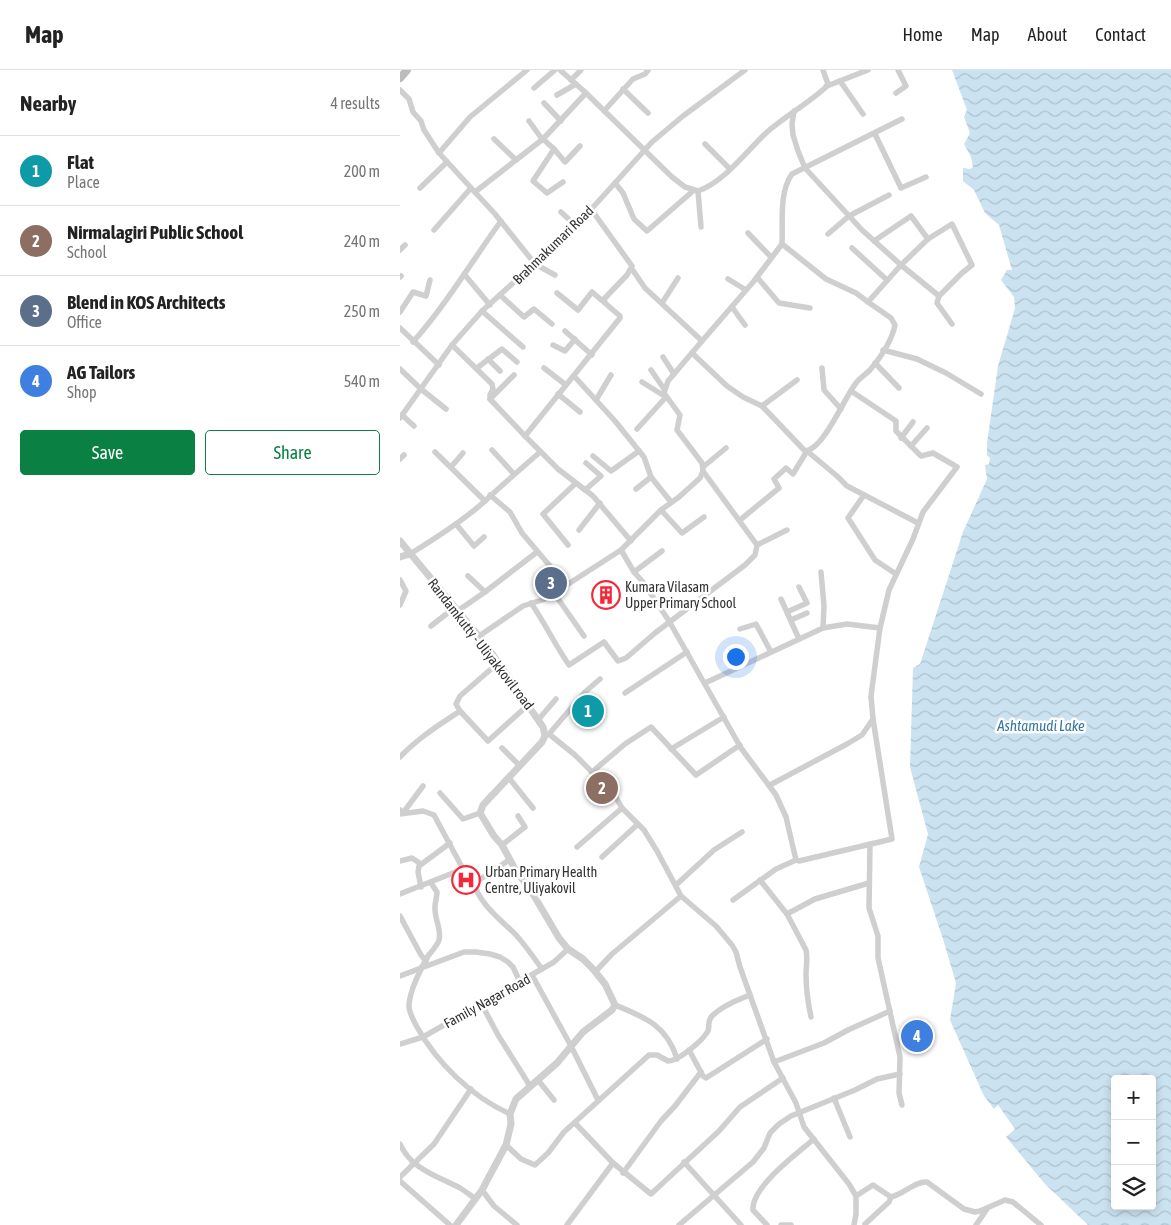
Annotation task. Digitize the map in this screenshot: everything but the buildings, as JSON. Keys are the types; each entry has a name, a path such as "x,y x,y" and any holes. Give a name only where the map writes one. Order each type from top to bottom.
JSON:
{"main road":[{"path":"400,78 407,70"}],"street":[{"path":"438,153 470,117 527,70"},
{"path":"534,88 555,70"},
{"path":"560,70 645,149 672,177 685,187 695,191"},
{"path":"571,80 581,70"},
{"path":"604,111 633,79 645,74 648,70"},
{"name":"Brahmakumari Road","path":"401,416 452,345 482,311 576,226 645,149 683,116 745,70"},
{"path":"823,70 827,86"},
{"path":"615,183 622,193 634,219 647,231 695,191 711,184 766,133 827,86 868,70"},
{"path":"896,92 906,86 898,70"},
{"path":"840,81 863,114"},
{"path":"557,95 576,84"},
{"path":"623,89 648,114"},
{"path":"400,90 409,99 413,112 421,121 424,130 438,153 501,221 535,264 555,275"},
{"path":"434,230 473,190 543,139 586,93"},
{"path":"544,103 561,121"},
{"path":"794,111 793,135 805,168 874,241 940,296"},
{"path":"664,389 674,374 757,277 782,244 784,195 787,181 792,174 902,119"},
{"path":"529,120 543,139 565,162 580,146"},
{"path":"875,134 901,188 926,177"},
{"path":"494,139 516,160"},
{"path":"705,144 730,168"},
{"path":"554,149 533,181 547,193 563,182"},
{"path":"420,188 447,162"},
{"path":"695,191 701,227"},
{"path":"828,234 849,216 889,195"},
{"path":"591,209 631,264 632,270 645,288 702,341"},
{"path":"561,212 576,226"},
{"path":"874,241 911,216 928,238"},
{"path":"413,342 501,221"},
{"path":"868,302 928,238 952,224 972,265 940,296 937,303 952,324"},
{"path":"748,233 771,257"},
{"path":"400,250 405,244"},
{"path":"740,520 779,488 774,479 786,468 793,474 806,451 813,447 826,432 851,391 883,350 895,326 891,318 856,293 826,279 782,244"},
{"path":"852,248 887,280"},
{"path":"605,303 606,295 632,270"},
{"path":"464,274 490,305"},
{"path":"757,277 779,303 810,308"},
{"path":"662,303 678,278"},
{"path":"728,279 746,290"},
{"path":"400,312 413,292 426,296 430,280"},
{"path":"525,436 620,318 592,292 578,310 558,293"},
{"path":"500,295 524,317 534,309 552,324"},
{"path":"732,307 745,325"},
{"path":"482,311 523,347"},
{"path":"400,328 439,365"},
{"path":"565,330 592,355"},
{"path":"552,346 565,351 575,339"},
{"path":"452,345 493,386 490,399"},
{"path":"477,368 502,349 517,362"},
{"path":"883,350 923,362 981,394"},
{"path":"692,353 727,386 743,397 762,406 806,451 847,486 918,523"},
{"path":"663,357 674,374"},
{"path":"488,360 500,371"},
{"path":"874,362 899,388"},
{"path":"544,368 566,385"},
{"path":"822,368 824,390 841,409"},
{"path":"400,369 446,409"},
{"path":"651,370 664,389 666,397"},
{"path":"490,399 514,375"},
{"path":"596,400 611,375"},
{"path":"574,376 644,457 651,477 671,502"},
{"path":"762,406 797,380"},
{"path":"531,603 569,665 604,642 618,661 621,661 669,621 752,559 755,554 757,545 679,434 677,430 680,415 666,397 642,382"},
{"path":"733,900 776,869 796,860 799,861 892,839 871,696 880,628 889,590 913,539 923,512 957,467 933,453 921,456 896,431 896,421 851,391"},
{"path":"558,394 580,412"},
{"path":"637,429 666,397"},
{"path":"490,399 540,452 575,484 600,503 631,541"},
{"path":"401,416 414,426"},
{"path":"901,438 913,422"},
{"path":"910,446 927,428"},
{"path":"479,636 502,619 531,603 545,599 622,550 660,510 679,497 700,478 703,469 726,448"},
{"path":"492,450 514,474"},
{"path":"594,456 611,471 639,451"},
{"path":"436,452 485,501"},
{"path":"400,558 438,537 456,524 540,452"},
{"path":"451,467 463,453"},
{"path":"585,490 601,476 586,463"},
{"path":"636,489 651,477"},
{"path":"568,545 543,514 575,484"},
{"path":"490,495 510,512 522,533 566,585"},
{"path":"864,495 848,518 875,560 896,574"},
{"path":"578,530 600,503"},
{"path":"660,510 682,534 704,518"},
{"path":"456,524 474,546 484,538"},
{"path":"757,545 788,530"},
{"name":"Randamkutty - Uliyakkovil road","path":"400,541 479,636 547,735"},
{"path":"622,550 634,572 643,582 669,621 740,745 770,785 786,817 796,860"},
{"path":"634,572 662,551"},
{"path":"431,626 449,612 459,610 485,592 537,552"},
{"path":"821,572 824,606 823,628"},
{"path":"468,576 485,592"},
{"path":"400,580 406,591 400,605"},
{"path":"787,612 807,603 799,588"},
{"path":"554,593 584,636"},
{"path":"781,599 799,639"},
{"path":"791,620 807,613"},
{"path":"740,629 756,624 771,652"},
{"path":"705,683 823,628 847,624 880,628"},
{"path":"625,693 687,652"},
{"path":"498,663 460,696 456,704 460,711 488,741 528,705"},
{"path":"480,813 483,805 542,742 585,692 600,679"},
{"path":"538,720 556,699"},
{"path":"400,757 412,744 460,711"},
{"path":"672,749 724,717"},
{"path":"770,785 847,744 862,734 873,718"},
{"path":"592,772 625,744 651,727 696,775 740,745"},
{"path":"547,735 575,755 614,794 622,808 638,824 657,851 681,896 703,917 716,926 732,945 774,1062 800,1112 804,1127 849,1184 856,1196 854,1225"},
{"path":"502,748 520,766"},
{"path":"509,778 533,808"},
{"path":"401,812 423,786"},
{"path":"440,793 463,819 480,813"},
{"path":"577,847 622,808"},
{"path":"401,812 423,811 432,813 438,820 463,869 473,881 477,893 494,915 526,946 542,969"},
{"path":"480,813 502,845 509,860 530,889 559,938 568,949 583,959 595,972 605,984 615,1005 641,1016 656,1025 671,1044 677,1059"},
{"path":"502,845 525,827 518,816"},
{"path":"602,857 638,824"},
{"path":"676,885 714,850 742,832"},
{"path":"420,886 418,872 421,864 450,843"},
{"path":"870,844 869,908 878,936 878,958 900,1057 899,1093 902,1104"},
{"path":"400,861 412,858 421,864"},
{"path":"473,881 480,880 509,860"},
{"path":"400,894 463,869"},
{"path":"760,880 787,914 808,957 806,986 810,1017"},
{"path":"431,883 437,892 434,905 440,935 438,942 421,969 411,996 409,1008 413,1020 423,1037 444,1064 471,1089 497,1108 510,1114"},
{"path":"787,914 815,899 869,883"},
{"path":"595,972 612,954 681,896"},
{"path":"400,916 426,961"},
{"name":"Family Nagar Road","path":"400,1044 423,1037 554,962 568,949"},
{"path":"400,976 464,952 490,954 500,957 513,967 520,982"},
{"path":"532,975 598,1100"},
{"path":"506,1145 521,1159 536,1165 564,1132 649,1055 657,1055 668,1061 677,1059 708,1031 708,1022 712,1016 734,1002 750,995"},
{"path":"481,1003 498,1035 530,1086"},
{"path":"456,1225 476,1200 506,1145 511,1124 510,1114 516,1099 558,1063 583,1032 612,1010 615,1005"},
{"path":"774,1062 824,1043 890,1011"},
{"path":"689,1050 704,1077 708,1077 766,1039"},
{"path":"623,1173 661,1121 701,1072"},
{"path":"679,1225 753,1162 764,1148 773,1128 784,1120 877,1079 900,1074"},
{"path":"575,1123 623,1173 650,1194 719,1131 740,1107 783,1078"},
{"path":"538,1080 554,1100"},
{"path":"400,1177 434,1144 471,1089"},
{"path":"834,1098 850,1137"},
{"path":"767,1225 753,1210 755,1198 780,1168 814,1139"},
{"path":"400,1144 403,1151 414,1163 435,1176 461,1188 476,1200"},
{"path":"684,1162 741,1225"},
{"path":"567,1225 613,1163"},
{"path":"400,1181 450,1225"},
{"path":"864,1224 889,1202 891,1197 924,1182 931,1184 964,1209 975,1212 1005,1200 1013,1202 1041,1225"},
{"path":"856,1196 873,1185 891,1197"},
{"path":"482,1190 494,1206 517,1225"},
{"path":"976,1225 989,1207"},
{"path":"781,1225 791,1225"}],"water":[{"name":"Ashtamudi Lake","path":"952,70 1171,70 1171,1225 1088,1225 1045,1184 1006,1137 1015,1129 998,1105 994,1109 984,1096 950,1020 956,983 919,867 928,834 910,767 913,668 920,664 963,532 987,479 985,465 989,464 990,458 987,455 987,443 998,366 1015,308 1014,297 1001,280 1007,270 1012,270 999,225 985,213 974,190 963,181 963,168 970,169 973,167 971,157 964,144 970,133 964,117 967,110"}],"place":[{"name":"Blend in KOS Architects","path":"551,583"},
{"name":"Kumara Vilasam Upper Primary School","path":"606,595"},
{"name":"Flat","path":"588,711"},
{"name":"Nirmalagiri Public School","path":"602,788"},
{"name":"Urban Primary Health Centre, Uliyakovil","path":"466,880"},
{"name":"AG Tailors","path":"917,1036"}]}
